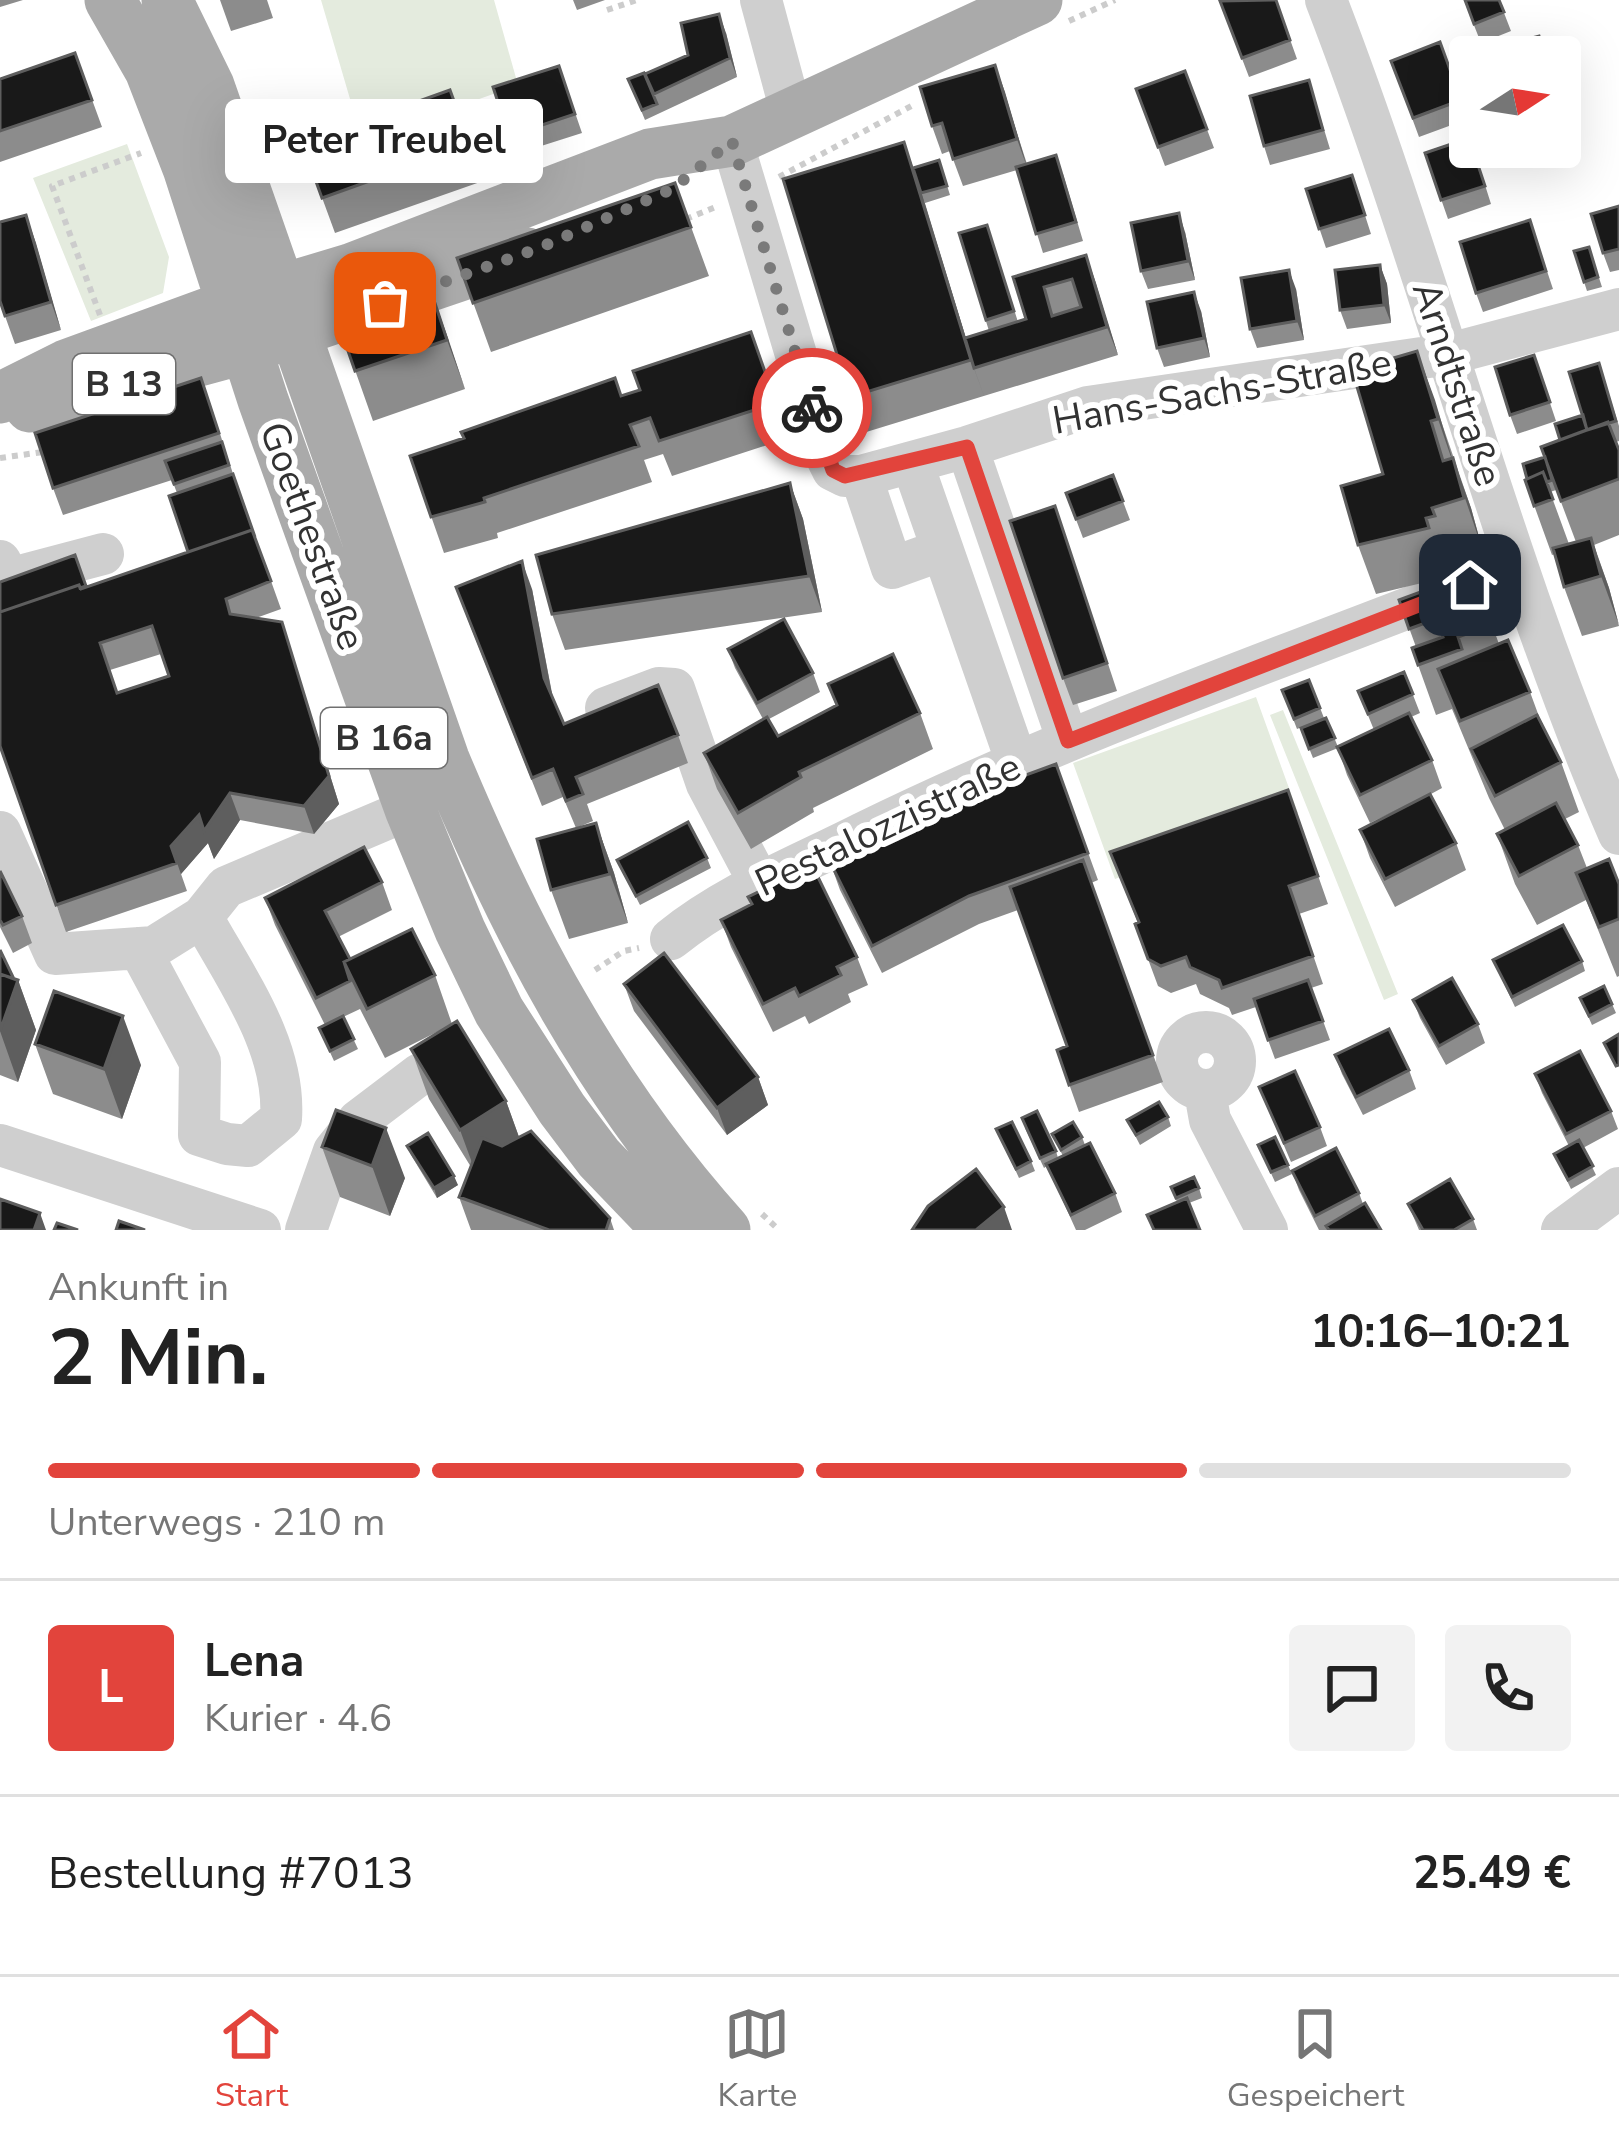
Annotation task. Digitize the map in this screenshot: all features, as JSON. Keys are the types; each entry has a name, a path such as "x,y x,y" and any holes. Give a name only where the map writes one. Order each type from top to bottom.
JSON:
{"main road":[{"name":"Goethestraße","path":"110,0 150,70 188,168 410,809 460,930 500,1011 562,1108 598,1157 668,1230"},
{"name":"Goethestraße","path":"166,0 209,86 444,760 513,917 589,1052 739,1218"},
{"path":"240,326 539,248 672,189 732,141 1037,0"},
{"name":"B 13","path":"0,398 66,364 240,326"},
{"name":"B 13","path":"0,413 111,388 240,326"}],"street":[{"path":"761,0 792,116"},
{"name":"Arndtstraße","path":"1326,0 1360,86 1515,567 1569,717 1619,834"},
{"path":"732,141 833,470 860,476 892,568 942,550"},
{"name":"Hans-Sachs-Straße","path":"860,476 1088,407 1449,354 1619,309"},
{"path":"967,447 1068,741"},
{"path":"912,463 1017,763"},
{"path":"0,561 7,575 16,577 103,554"},
{"name":"Pestalozzistraße","path":"671,939 706,911 923,804 1068,741 1515,567"},
{"path":"604,709 659,688 674,689 707,784 760,884"},
{"path":"0,832 55,954 154,947 202,917 226,887 410,809"},
{"path":"139,948 200,1061 199,1135 248,1146 281,1119 283,1095 277,1065 202,917"},
{"path":"306,1230 334,1150 358,1121 420,1074"},
{"path":"1204,1092 1210,1120 1268,1230"},
{"path":"0,1145 260,1230"},
{"path":"1562,1230 1619,1188"}],"path":[{"path":"607,10 637,0"},
{"path":"103,324 52,186 149,150"},
{"path":"0,458 65,446"},
{"path":"595,970 624,951"},
{"path":"739,1218 779,1230"}],"shaded area":[{"path":"321,0 494,0 518,85 468,103 355,116"},
{"path":"127,144 169,257 163,293 91,321 33,178"},
{"path":"1256,697 1298,813 1115,879 1073,763"},
{"path":"1283,710 1398,994 1384,1000 1270,715"}],"building":[{"path":"1276,0 1290,40 1242,58 1220,1"},
{"path":"1465,0 1499,0 1504,12 1474,24"},
{"path":"719,14 730,58 654,94 645,74 688,55 681,23"},
{"path":"1440,42 1449,67 1449,104 1413,118 1391,61"},
{"path":"75,53 92,100 0,131 0,79"},
{"path":"995,65 1017,139 953,159 942,123 932,126 920,87"},
{"path":"559,66 575,114 509,136 493,87"},
{"path":"1185,71 1207,129 1158,147 1136,89"},
{"path":"644,73 657,104 642,110 628,79"},
{"path":"1309,80 1323,130 1264,146 1250,96"},
{"path":"450,90 470,145 322,198 302,143"},
{"path":"904,142 971,360 850,397 783,179"},
{"path":"1449,145 1449,168 1479,168 1485,186 1441,200 1425,153"},
{"path":"1056,155 1076,222 1036,234 1016,167"},
{"path":"939,160 947,186 921,193 913,168"},
{"path":"1352,175 1365,215 1319,229 1306,189"},
{"path":"675,183 691,227 473,303 457,258"},
{"path":"1619,206 1619,249 1603,253 1591,214"},
{"path":"1179,213 1188,261 1141,271 1131,223"},
{"path":"26,215 51,302 5,316 0,301 0,222"},
{"path":"1530,220 1546,271 1476,293 1460,242"},
{"path":"987,225 1014,311 986,320 959,233"},
{"path":"1589,247 1598,277 1584,282 1574,251"},
{"path":"1086,255 1107,327 974,368 965,338 1026,319 1013,277","holes":["1072,279 1081,307 1052,316 1044,287"]},
{"path":"1380,265 1384,305 1340,310 1335,270"},
{"path":"1289,270 1297,321 1250,329 1241,278"},
{"path":"430,288 447,340 355,371 337,319"},
{"path":"1194,292 1204,338 1157,348 1147,302"},
{"path":"751,332 776,403 659,441 650,418 630,425 639,446 431,517 410,456 464,438 461,432 615,378 621,396 640,390 633,371"},
{"path":"1417,351 1438,419 1431,421 1443,461 1453,458 1464,498 1432,508 1435,516 1426,518 1429,528 1358,545 1341,486 1383,474 1352,370"},
{"path":"1534,355 1550,402 1510,415 1495,367"},
{"path":"1599,363 1616,421 1587,430 1569,372"},
{"path":"201,378 219,433 53,488 35,433"},
{"path":"1583,415 1587,430 1560,440 1555,424"},
{"path":"1608,422 1619,450 1619,479 1561,501 1541,447"},
{"path":"222,442 229,465 174,484 165,461"},
{"path":"1545,457 1552,480 1547,482 1543,472 1527,479 1523,464"},
{"path":"1543,472 1553,499 1534,506 1525,480"},
{"path":"233,474 255,537 252,530 188,552 169,496"},
{"path":"1113,475 1123,501 1076,519 1066,493"},
{"path":"790,483 809,576 552,614 536,555"},
{"path":"1055,506 1107,663 1063,678 1010,521"},
{"path":"252,530 271,581 226,599 230,614 282,622 329,776 304,806 230,793 204,831 199,815 171,846 177,863 56,905 0,746 0,612 79,585 81,589","holes":["152,626 169,676 117,693 100,643"]},
{"path":"1591,538 1601,576 1564,587 1553,548"},
{"path":"75,555 86,586 0,612 0,582"},
{"path":"522,561 544,678 564,724 658,685 678,735 576,777 583,794 566,801 553,769 532,778 456,587"},
{"path":"1471,570 1492,625 1458,637 1462,649 1418,665 1412,648 1443,637 1436,619 1409,629 1399,600 1426,590 1428,597 1434,594 1431,586"},
{"path":"784,619 813,673 757,703 728,649"},
{"path":"1508,640 1530,692 1460,721 1438,669"},
{"path":"893,654 920,713 799,772 801,777 738,813 704,753 767,717 778,736 837,705 828,684"},
{"path":"1404,672 1413,694 1368,714 1358,691"},
{"path":"1309,680 1320,708 1294,719 1282,690"},
{"path":"1409,713 1432,760 1360,795 1337,747"},
{"path":"1537,715 1561,762 1495,796 1471,749"},
{"path":"1326,718 1335,738 1309,749 1301,728"},
{"path":"1056,764 1088,853 969,896 872,946 830,862 936,808"},
{"path":"1288,790 1318,876 1289,886 1313,956 1222,988 1219,980 1190,967 1186,957 1161,966 1148,959 1135,924 1139,922 1110,852"},
{"path":"1430,794 1456,843 1385,879 1360,830"},
{"path":"1556,803 1578,845 1519,876 1497,834"},
{"path":"688,822 707,858 636,896 617,860"},
{"path":"596,823 610,874 551,890 537,839"},
{"path":"364,847 382,882 325,911 350,959 344,962 350,981 316,998 265,898"},
{"path":"1609,859 1619,884 1619,919 1599,927 1576,873"},
{"path":"1083,860 1153,1055 1069,1085 1057,1050 1067,1046 1010,887"},
{"path":"0,871 22,916 3,925 0,920"},
{"path":"816,873 857,957 837,967 841,975 799,996 795,988 763,1004 721,920 752,904 748,897 791,876 795,884"},
{"path":"1563,925 1582,961 1512,997 1493,960"},
{"path":"412,929 435,975 367,1009 344,962"},
{"path":"0,950 14,979 0,974"},
{"path":"664,953 758,1077 717,1108 624,984"},
{"path":"0,974 18,980 0,1031"},
{"path":"1452,978 1478,1024 1439,1046 1413,1000"},
{"path":"1308,980 1323,1021 1268,1040 1254,999"},
{"path":"1604,986 1612,1004 1589,1016 1580,998"},
{"path":"54,991 123,1016 104,1069 35,1044"},
{"path":"343,1016 354,1039 330,1051 319,1028"},
{"path":"457,1021 506,1101 460,1130 411,1049"},
{"path":"1389,1029 1409,1070 1356,1097 1335,1055"},
{"path":"1619,1034 1619,1065 1616,1066 1604,1043"},
{"path":"1580,1051 1611,1111 1566,1134 1535,1074"},
{"path":"1295,1071 1320,1127 1284,1143 1259,1087"},
{"path":"1159,1102 1168,1117 1136,1135 1127,1120"},
{"path":"336,1110 386,1128 372,1166 322,1147"},
{"path":"1037,1111 1056,1151 1040,1158 1022,1118"},
{"path":"1012,1122 1031,1161 1016,1169 996,1129"},
{"path":"1073,1122 1082,1137 1061,1150 1052,1134"},
{"path":"531,1131 610,1218 606,1230 549,1230 459,1197 482,1138 502,1146"},
{"path":"428,1133 454,1176 434,1188 407,1146"},
{"path":"1275,1137 1288,1165 1271,1172 1258,1145"},
{"path":"1579,1140 1593,1166 1568,1180 1554,1154"},
{"path":"1090,1143 1115,1193 1071,1215 1046,1164"},
{"path":"1336,1148 1359,1193 1315,1216 1292,1171"},
{"path":"976,1169 1004,1207 976,1230 912,1230 928,1206"},
{"path":"1194,1177 1199,1188 1176,1198 1171,1187"},
{"path":"1450,1179 1473,1219 1454,1230 1423,1230 1408,1204"},
{"path":"1187,1198 1200,1230 1154,1230 1147,1215"},
{"path":"0,1199 40,1213 34,1230 0,1230"},
{"path":"1365,1203 1381,1230 1329,1230 1326,1226"},
{"path":"119,1221 145,1230 116,1230"}],"way so far":[{"path":"385,303 539,248 672,189 732,141 812,408"}],"place":[{"name":"Peter Treubel","path":"385,303"}],"route":[{"path":"812,408 827,458 833,470 845,476 967,447 1068,741 1470,585"}]}
